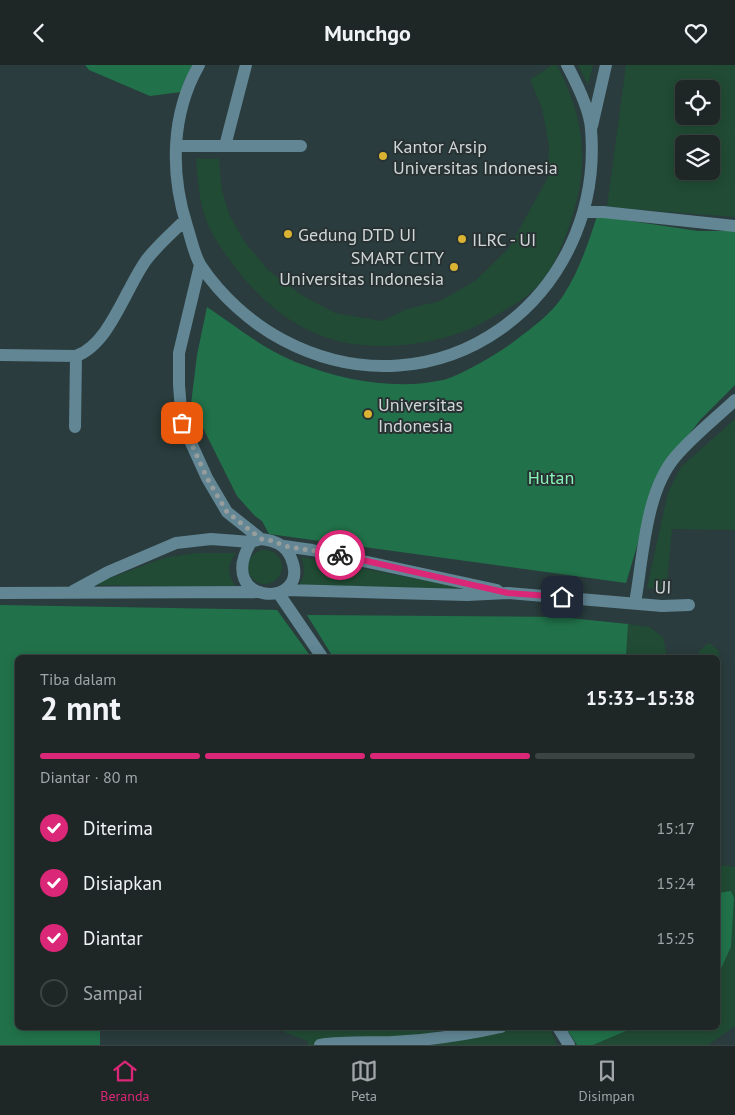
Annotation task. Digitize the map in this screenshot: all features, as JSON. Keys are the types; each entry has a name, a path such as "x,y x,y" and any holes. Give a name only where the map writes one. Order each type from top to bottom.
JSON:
{"street":[{"path":"199,65 180,115 176,146 178,192 200,265 245,315 271,334 300,349 331,360 363,365 395,366 428,361 459,352 488,338 515,319 538,297 558,271 573,243 584,212 590,182 592,127 606,65"},
{"path":"225,146 246,65"},
{"path":"568,65 592,127"},
{"path":"176,146 301,147"},
{"path":"584,212 602,212 735,226"},
{"path":"0,355 76,356 86,353 101,337 148,258 185,220"},
{"path":"200,265 179,353 182,423 207,478 227,512 256,541"},
{"path":"75,427 76,356"},
{"path":"635,603 650,513 659,484 675,457 735,400"},
{"path":"71,592 108,572 176,543 211,539 274,541 284,546 312,550 508,593"},
{"path":"256,541 243,555 242,566 248,586 260,592"},
{"path":"282,592 294,574 293,561 284,546"},
{"path":"282,592 321,655"},
{"path":"0,593 282,592 467,595 508,593"},
{"name":"UI","path":"508,593 635,603 689,605"},
{"path":"320,1045 338,1042 390,1042 453,1037 487,1030"},
{"path":"560,1030 569,1045"}],"shaded area":[{"name":"Universitas Indonesia","path":"0,65 735,65 735,1045 0,1045"}],"green space":[{"path":"85,65 192,65 181,92 150,96 89,70"},
{"path":"552,65 557,65 566,84 578,120 581,138 581,175 573,214 556,258 541,282 517,303 470,329 432,341 384,346 359,345 314,333 293,322 255,290 220,247 210,229 204,215 196,159 219,159 222,190 229,214 244,241 268,270 300,294 335,313 382,321 407,309 440,301 475,281 509,248 548,177 549,145 542,108 530,80"},
{"path":"578,65 593,65 588,85"},
{"path":"626,65 735,65 735,217 607,207"},
{"name":"Hutan","path":"597,216 698,231 735,231 735,385 701,419 671,457 645,519 626,583 269,534 262,521 237,496 191,404 197,355 207,307 252,339 276,353 318,370 353,379 389,384 425,383 443,380 470,368 501,350 553,309 574,277 587,247"},
{"path":"735,419 735,530 672,529 666,590 647,588 668,493 681,467"},
{"path":"265,550 272,551 277,555 281,560 281,574 277,579 272,583 265,584 258,583 253,579 249,574 248,567 249,560 253,555 258,551"},
{"path":"195,553 236,553 229,566 229,570 236,587 92,585 164,558"},
{"path":"301,557 470,589 299,585 304,571"},
{"path":"0,605 277,610 310,655 15,655 15,1030 100,1030 100,1045 0,1045"},
{"path":"307,615 560,617 628,624 626,655 332,655"},
{"path":"628,624 649,627 663,637 667,655 626,655"},
{"path":"709,643 719,651 719,655 699,655 699,651"},
{"path":"720,865 735,867 735,1026 708,1045 593,1045 628,1030 720,1030 720,971 731,947 734,898 731,891 720,893"},
{"path":"731,891 734,898 731,947 720,971 720,893"},
{"path":"278,1030 438,1030 439,1034 456,1030 551,1030 557,1045 307,1045 308,1041"},
{"path":"567,1030 628,1030 593,1045 577,1045"}],"way so far":[{"path":"182,423 207,478 227,512 261,539 274,541 284,546 340,555"}],"place":[{"name":"Kantor Arsip Universitas Indonesia","path":"383,156"},
{"name":"Gedung DTD UI","path":"288,234"},
{"name":"ILRC - UI","path":"462,239"},
{"name":"SMART CITY Universitas Indonesia","path":"454,267"},
{"name":"Universitas Indonesia","path":"368,414"}],"route":[{"path":"340,555 469,582 508,593 562,597"}]}
